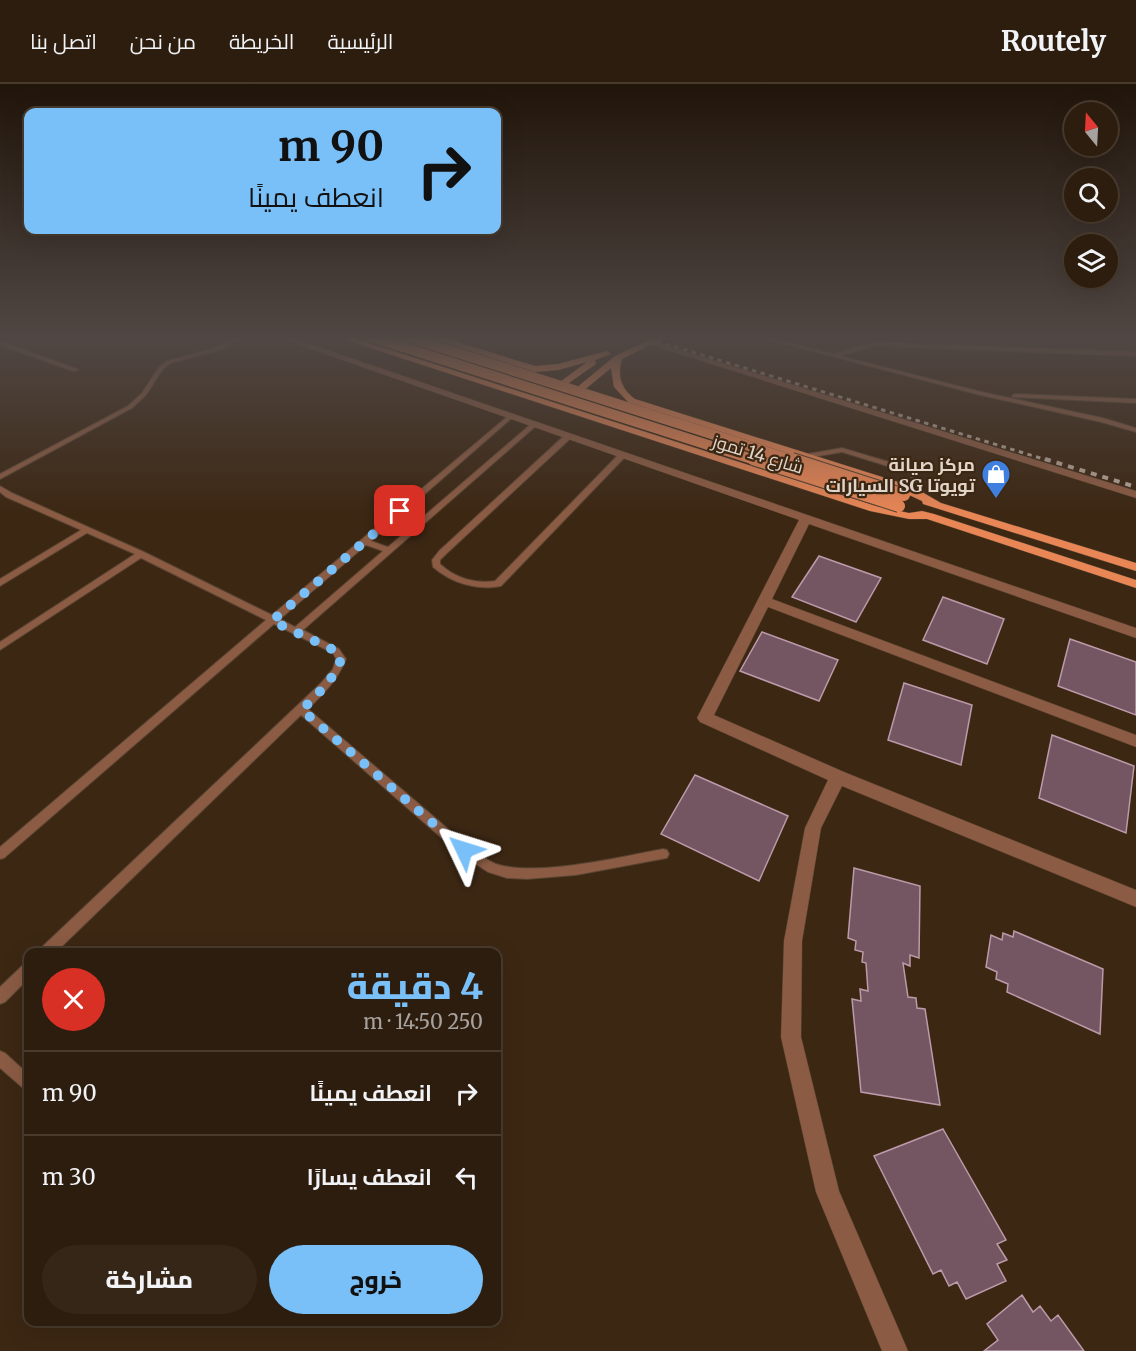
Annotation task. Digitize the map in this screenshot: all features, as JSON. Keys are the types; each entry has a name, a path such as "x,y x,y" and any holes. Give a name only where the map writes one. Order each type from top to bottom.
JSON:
{"main road":[{"name":"شارع 14 تموز","path":"530,395 874,509 909,516 930,516"},
{"path":"561,395 902,500 937,505 1136,567"},
{"path":"584,395 902,500"},
{"path":"626,395 632,401 894,484 921,495 937,505"},
{"name":"شارع 14 تموز","path":"902,500 930,516 1136,584"}],"street":[{"path":"447,395 1136,633"},
{"path":"824,395 1136,495"},
{"path":"805,520 705,718 838,777 1136,899"},
{"path":"764,601 1136,741"},
{"path":"838,777 813,828 793,941 791,1037 828,1192 896,1351"}],"lane":[{"path":"0,477 130,407 143,395"},
{"path":"987,395 1103,420 1136,430"},
{"path":"1007,395 1136,401"},
{"path":"1,851 510,417"},
{"path":"295,632 533,425"},
{"path":"569,436 442,553 436,560 436,565 441,570 474,585 485,587 498,584 622,455"},
{"path":"807,456 842,450 913,472 921,495"},
{"path":"0,488 9,495 141,555 336,651 341,659 337,670 326,686 302,710 51,948"},
{"path":"0,583 85,531"},
{"path":"364,541 389,550"},
{"path":"0,647 141,555"},
{"path":"302,710 464,850 494,869 522,873 550,872 663,854"},
{"path":"0,997 24,974"},
{"path":"0,1058 24,1079"}],"building":[{"path":"819,556 881,578 856,622 792,597"},
{"path":"943,597 1004,619 987,664 923,640"},
{"path":"762,632 838,660 819,701 740,671"},
{"path":"1070,639 1136,662 1136,715 1058,686"},
{"path":"904,683 972,705 961,765 888,740"},
{"path":"1052,735 1134,766 1126,833 1039,798"},
{"path":"695,775 788,816 759,881 661,834"},
{"path":"854,868 920,886 919,958 910,955 910,966 903,963 908,997 916,998 917,1008 925,1009 940,1105 861,1092 852,999 861,1001 860,989 868,991 866,963 862,962 863,952 855,950 856,941 848,938"},
{"path":"1014,931 1103,969 1100,1034 1007,992 1008,984 996,979 997,972 986,967 991,935 1002,940 1003,933 1013,937"},
{"path":"943,1129 1006,1240 997,1244 1007,1260 997,1264 1006,1281 966,1299 957,1282 949,1286 941,1270 933,1274 874,1156"},
{"path":"1022,1295 1033,1312 1040,1306 1051,1321 1058,1315 1084,1351 984,1351 998,1340 987,1324"}],"railway":[{"path":"834,395 1050,461"},
{"path":"1045,459 1136,487"}],"place":[{"name":"مركز صيانة السيارات SG تويوتا","path":"996,500"}],"route":[{"path":"400,511 272,621 336,651 341,659 337,670 326,686 302,710 464,850"}]}
